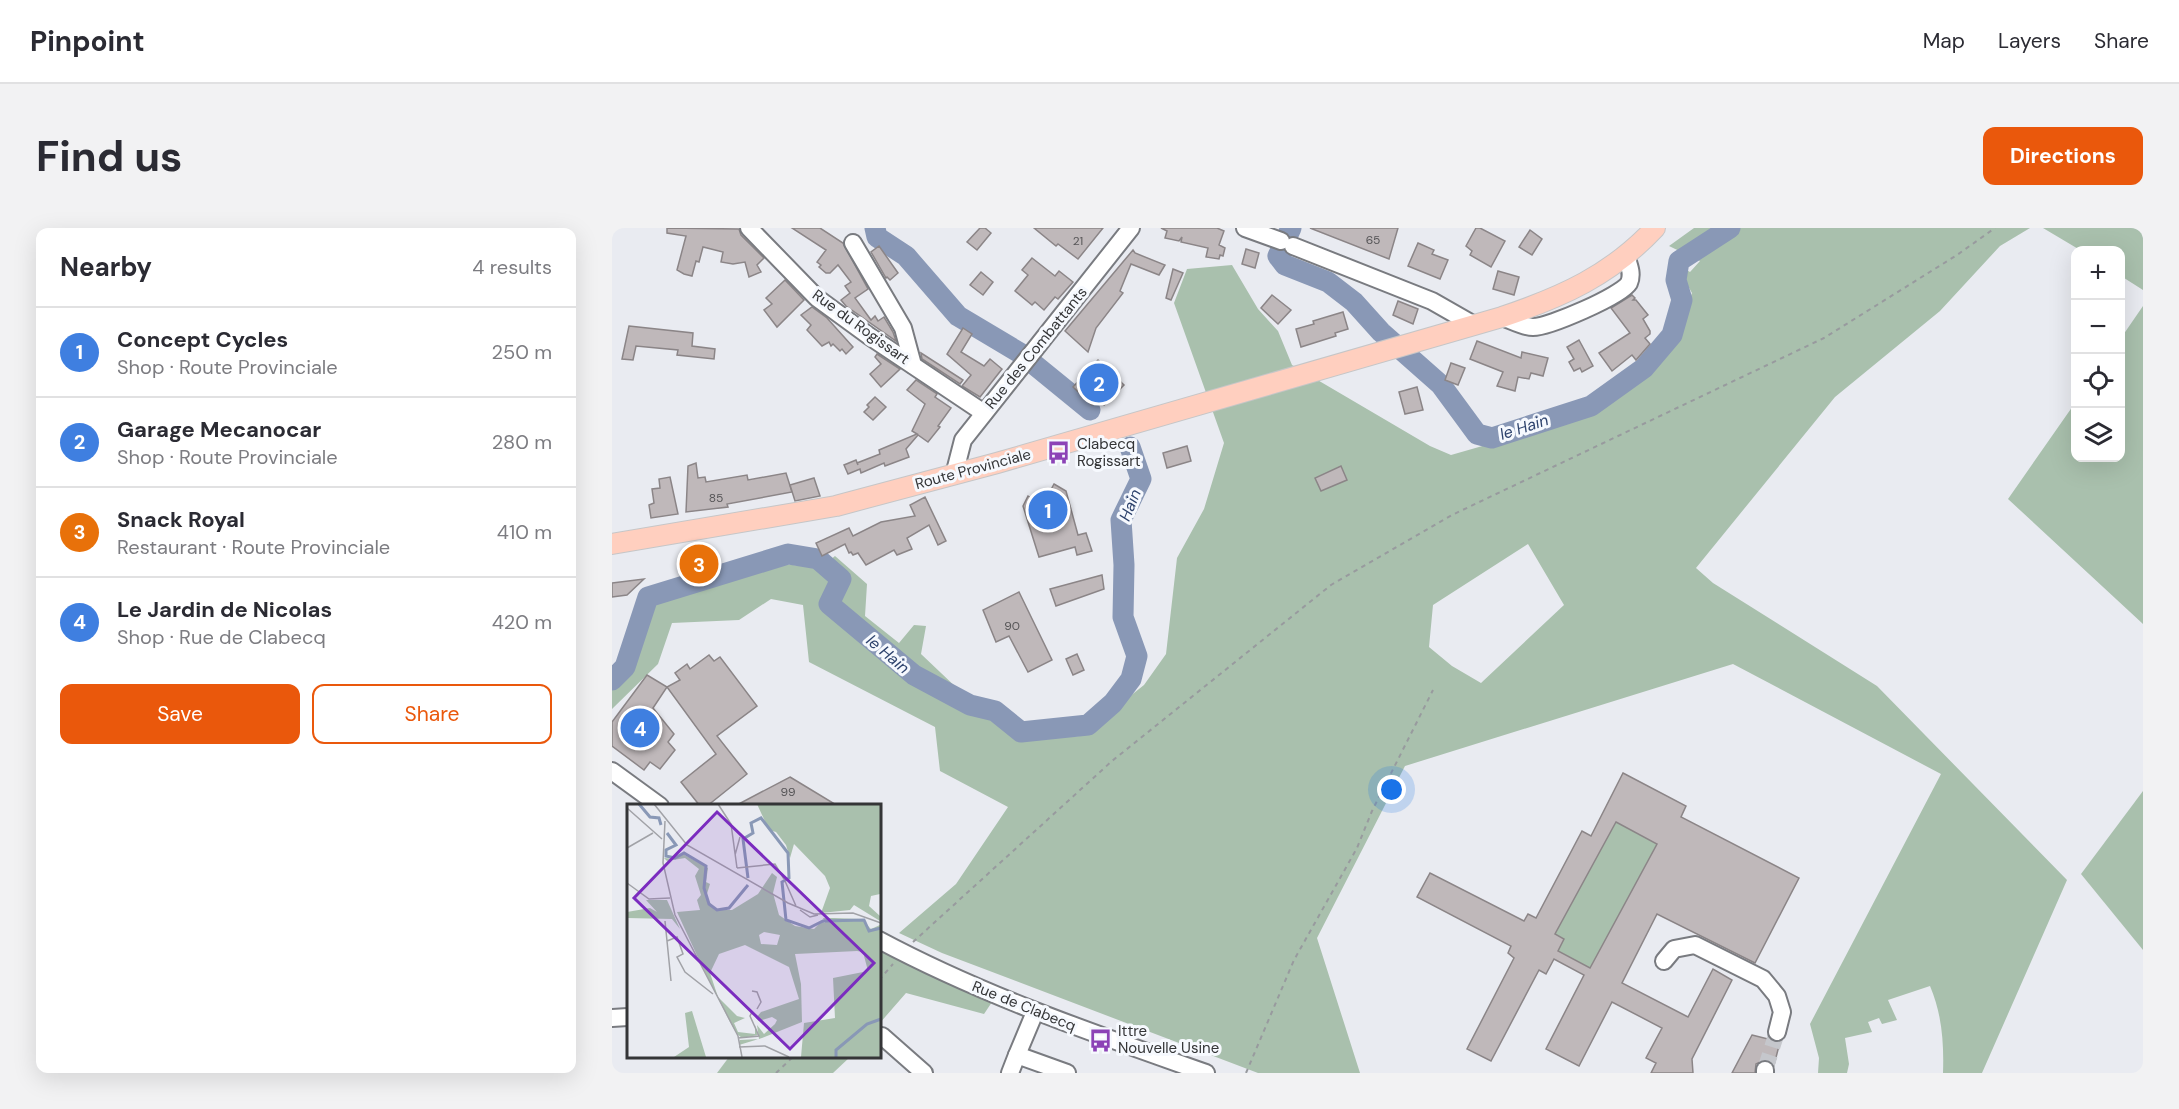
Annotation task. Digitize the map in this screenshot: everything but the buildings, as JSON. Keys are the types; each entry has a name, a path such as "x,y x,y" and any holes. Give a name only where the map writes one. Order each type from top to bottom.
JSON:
{"main road":[{"name":"Route Provinciale","path":"612,544 836,506 1502,317 1541,304 1601,274 1626,256 1655,228"}],"street":[{"name":"Rue du Rogissart","path":"749,228 817,298 984,413"},
{"name":"Rue des Combattants","path":"954,474 963,440 1131,228"},
{"path":"1245,228 1432,301 1474,325"},
{"path":"853,243 903,328 913,366"},
{"path":"612,771 657,804"},
{"name":"Rue de Clabecq","path":"880,941 1035,1012 1206,1073"},
{"path":"1664,962 1674,950 1695,945 1763,979 1777,996 1782,1012 1777,1032"},
{"path":"1010,1073 1035,1012"},
{"path":"612,1018 627,1017"},
{"path":"882,1036 924,1073"},
{"path":"1017,1055 1067,1073"}],"path":[{"path":"880,979 902,952 1112,761 1331,585 1452,515 1824,338 1957,255 1995,228"},
{"path":"1246,1073 1294,960 1357,848 1372,811 1433,690"},
{"path":"776,1073 792,1058"}],"green space":[{"path":"1694,228 2030,228 2000,246 1940,311 1835,397 1696,568 1713,583 1877,686 2067,880 1982,1073 1943,1073 1941,1029 1930,986 1888,1000 1897,1020 1882,1024 1879,1018 1868,1022 1872,1032 1845,1038 1849,1064 1847,1073 1818,1073 1819,1058 1810,1024 1941,774 1733,664 1405,766 1317,938 1360,1073 1258,1073 942,953 899,933 956,884 1008,807 940,771 935,727 809,662 803,605 771,599 739,620 672,623 658,664 612,709 612,686 627,671 643,606 686,585 784,564 820,568 835,556 867,584 865,616 899,643 914,625 926,626 921,654 960,691 968,714 984,712 1012,734 1037,739 1080,736 1144,685 1166,654 1177,558 1204,509 1224,443 1174,303 1187,269 1232,265 1258,309 1278,331 1292,365 1430,446 1451,455 1563,423 1672,346 1692,293 1675,263 1690,272 1700,261 1669,246","holes":["1528,544 1564,605 1481,683 1452,666 1429,647 1433,605"]},
{"path":"2043,228 2143,228 2143,290 2125,279 2125,246 2073,246"},
{"path":"2143,306 2143,624 2008,499 2071,409 2071,462 2125,462 2125,332"},
{"path":"2143,791 2143,950 2081,874"},
{"path":"1616,822 1657,844 1590,968 1558,951 1564,939 1555,934"},
{"path":"880,950 992,1002 984,1014 906,993 880,1023"},
{"path":"728,1058 849,1058 833,1073 717,1073"}],"waterway":[{"name":"le Hain","path":"875,228 877,237 906,256 958,316 1020,353 1090,410"},
{"name":"le Hain","path":"1291,228 1278,256 1285,265 1328,282 1354,302 1381,332 1441,385 1477,434 1492,438 1591,406 1644,368 1672,335 1682,300 1676,280 1679,261 1730,228"},
{"name":"le Hain","path":"612,680 625,667 648,597 788,554 818,559 841,579 829,604 914,675 970,705 995,711 1021,732 1088,725 1113,703 1131,679 1137,656 1123,617 1124,565 1121,520 1141,479 1130,447"}],"tunnel":[{"path":"1765,1070 1777,1032"}],"place":[{"name":"Garage Mecanocar","path":"1099,383"},
{"name":"Clabecq Rogissart","path":"1059,453"},
{"name":"Concept Cycles","path":"1048,510"},
{"name":"Snack Royal","path":"699,564"},
{"name":"Le Jardin de Nicolas","path":"640,728"},
{"name":"Ittre Nouvelle Usine","path":"1100,1040"}],"water label":[{"name":"Hain","path":"1130,505"}]}
